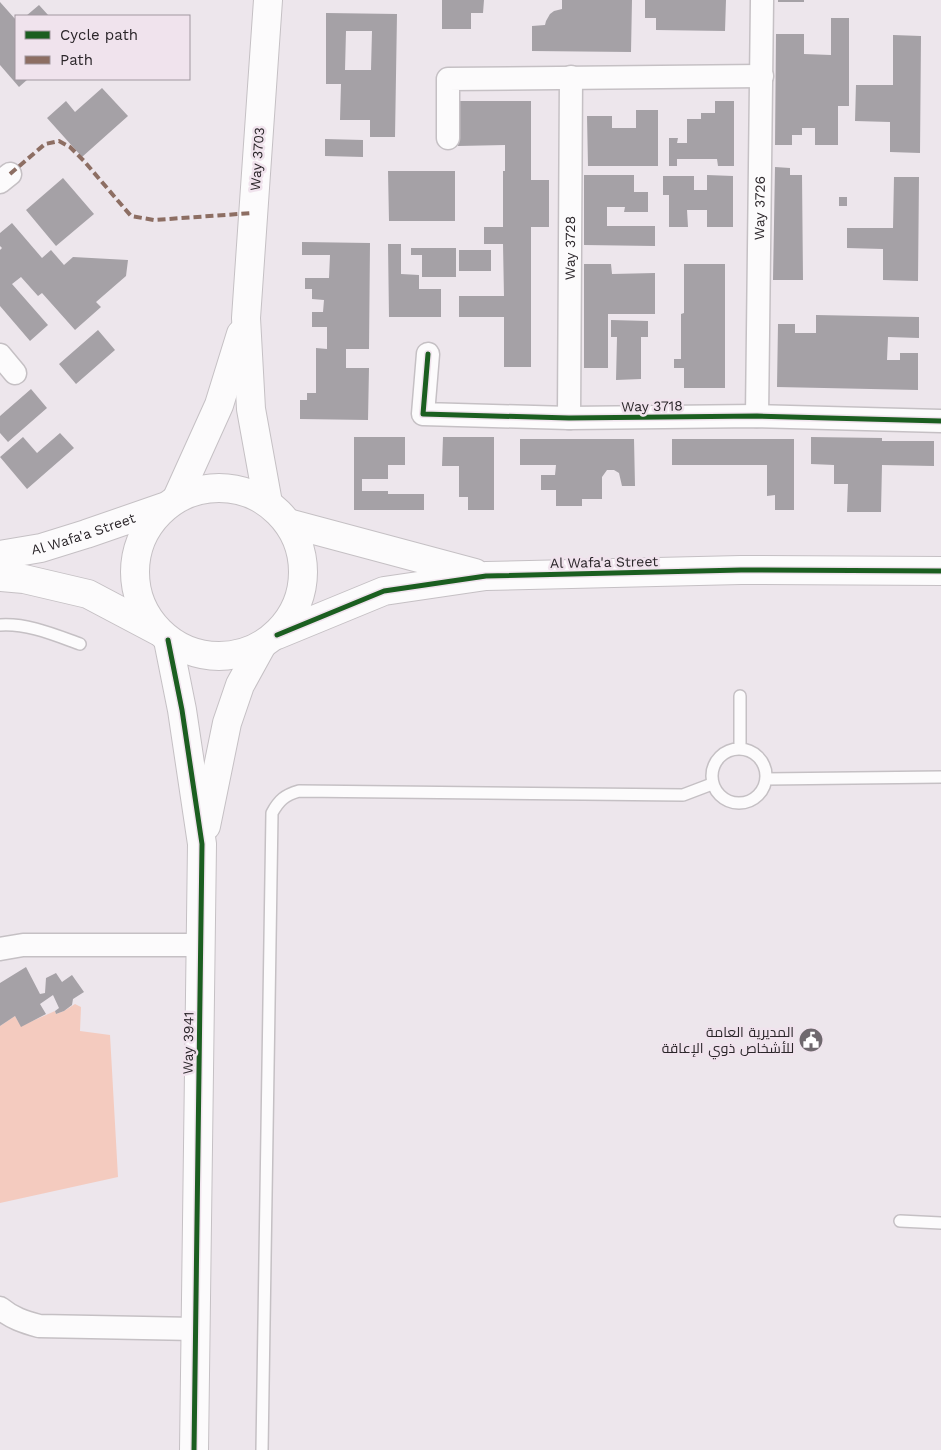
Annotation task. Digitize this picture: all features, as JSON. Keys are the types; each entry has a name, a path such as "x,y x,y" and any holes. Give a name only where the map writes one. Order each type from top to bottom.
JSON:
{"street":[{"name":"Way 3703","path":"268,0 246,318 251,409 268,503"},
{"name":"Way 3726","path":"757,416 762,0"},
{"path":"448,138 448,79 762,76"},
{"name":"Way 3728","path":"569,418 571,77"},
{"name":"Way 3703","path":"171,502 219,405 246,318"},
{"name":"Way 3718","path":"428,354 424,414 569,418 757,416 941,421"},
{"path":"0,355 15,373"},
{"path":"0,577 24,579 88,594 190,652 215,657 240,655 270,640 292,616 302,593 304,569 300,545 288,523 279,512 268,503 247,492 223,487 199,489 171,502 147,527 136,553 135,581 142,608 163,635"},
{"name":"Al Wafa'a Street","path":"0,554 41,548 86,534 171,502"},
{"name":"Al Wafa'a Street","path":"288,523 486,576"},
{"name":"Al Wafa'a Street","path":"270,640 384,591 486,576 741,570 941,571"},
{"name":"Way 3941","path":"163,635 182,710 202,844 194,1450"},
{"name":"Way 3941","path":"202,844 226,723 240,685 270,640"},
{"path":"0,949 23,945 201,945"},
{"path":"0,1308 23,1322 39,1326 195,1329"}],"lane":[{"path":"0,625 11,624 44,632 80,644"},
{"path":"740,696 740,749"},
{"path":"740,749 749,751 757,756 766,770 766,779 764,787 753,800 746,803 729,802 722,798 712,784 711,775 713,767 724,753 740,749"},
{"path":"766,779 941,777"},
{"path":"262,1450 272,813 278,802 287,794 299,791 683,795 712,784"},
{"path":"900,1221 941,1223"}],"shaded area":[{"path":"75,1004 81,1007 80,1031 110,1035 118,1177 0,1203 0,1026 15,1016 21,1026 55,1011 56,1014 64,1011"}],"building":[{"path":"442,0 484,0 483,13 471,13 471,29 442,29"},
{"path":"562,0 632,0 631,52 532,51 532,26 545,25 550,14 562,9"},
{"path":"645,0 726,0 725,31 656,30 656,18 645,18"},
{"path":"778,0 804,0 804,2 778,2"},
{"path":"0,2 15,19 15,80 27,80 19,87 0,65"},
{"path":"39,5 48,15 27,15"},
{"path":"326,13 397,14 395,137 370,137 370,120 340,120 341,84 326,84","holes":["346,31 372,31 371,70 345,70"]},
{"path":"831,18 849,18 849,106 838,106 838,145 815,145 815,128 802,128 802,135 792,135 792,145 775,145 776,34 804,34 804,54 831,55"},
{"path":"893,35 921,36 920,153 890,152 890,122 855,121 856,85 893,85"},
{"path":"102,88 128,116 82,157 47,118 66,101 75,112"},
{"path":"458,101 531,101 531,180 549,180 549,227 531,227 531,367 504,367 504,317 459,317 459,296 504,296 503,244 484,244 484,227 503,227 505,145 458,146"},
{"path":"715,101 734,101 734,166 718,166 717,159 677,159 677,166 669,166 669,138 678,138 677,143 687,143 687,119 701,119 701,113 715,113"},
{"path":"636,110 658,110 658,166 588,166 587,116 612,116 612,128 636,128"},
{"path":"325,139 363,140 363,157 325,156"},
{"path":"775,167 790,168 790,175 802,175 803,280 773,280"},
{"path":"388,171 455,171 455,221 389,221"},
{"path":"584,175 634,175 634,192 648,192 648,212 624,212 625,207 607,207 607,226 655,226 655,246 584,245"},
{"path":"707,175 733,176 733,227 707,227 707,210 687,210 688,227 669,227 669,195 663,195 663,176 694,176 694,190 707,190"},
{"path":"894,177 919,177 918,281 883,280 883,249 847,248 847,228 893,228"},
{"path":"63,178 94,214 56,246 26,210"},
{"path":"839,197 847,197 847,206 839,206"},
{"path":"12,223 42,258 51,250 64,265 73,257 128,260 126,276 96,302 101,307 75,330 42,293 38,296 21,277 12,284 48,325 30,341 0,306 0,250 2,248 0,246 0,233"},
{"path":"302,242 370,243 369,349 346,349 346,368 369,368 368,420 300,419 300,400 307,400 307,393 316,393 316,348 327,349 327,327 312,327 312,312 323,312 324,300 312,299 312,289 305,289 305,278 329,278 330,255 302,255"},
{"path":"388,244 401,244 401,274 419,275 419,289 441,289 441,317 389,317"},
{"path":"411,248 456,248 456,277 422,277 422,255 411,255"},
{"path":"459,250 491,250 491,271 459,271"},
{"path":"584,264 611,264 612,274 655,273 655,314 608,314 608,368 584,368"},
{"path":"684,264 725,264 725,388 684,388 684,368 674,368 674,359 681,359 681,314 684,313"},
{"path":"816,315 919,317 919,338 888,337 887,360 900,360 900,353 918,353 918,390 777,387 778,324 795,324 795,333 816,333"},
{"path":"611,320 648,321 648,337 641,337 641,379 616,380 617,337 611,337"},
{"path":"98,330 115,350 76,384 59,364"},
{"path":"31,389 47,408 8,442 0,433 0,416"},
{"path":"60,433 74,448 27,489 0,457 23,437 37,453"},
{"path":"354,437 405,437 405,465 388,465 388,479 362,479 362,491 388,491 388,494 424,494 424,510 354,510"},
{"path":"443,437 494,437 494,510 468,510 468,497 459,497 459,466 442,466"},
{"path":"811,437 882,438 882,441 934,441 934,466 882,465 881,512 847,512 848,484 834,484 834,465 811,464"},
{"path":"520,439 634,439 635,486 622,486 619,473 614,470 607,470 602,477 602,499 582,499 582,506 556,506 556,490 541,490 541,475 555,475 556,465 520,465"},
{"path":"672,439 794,439 794,510 775,510 775,495 767,496 767,465 672,465"},
{"path":"26,967 40,994 45,993 46,978 56,973 62,982 72,975 84,992 73,999 72,1005 64,1011 56,1014 55,1011 59,1008 53,995 40,1004 46,1014 21,1027 15,1016 0,1026 0,983"}],"marked path":[{"path":"10,174 45,144 59,141 70,147 84,161 131,216 154,220 253,213"}],"cycle path":[{"path":"428,354 423,414 569,418 757,416 941,421"},
{"path":"277,635 384,591 486,576 741,570 941,571"},
{"path":"168,640 182,710 202,844 194,1450"}],"place":[{"name":"المديرية العامة للأشخاص ذوي الإعاقة","path":"811,1040"}]}
